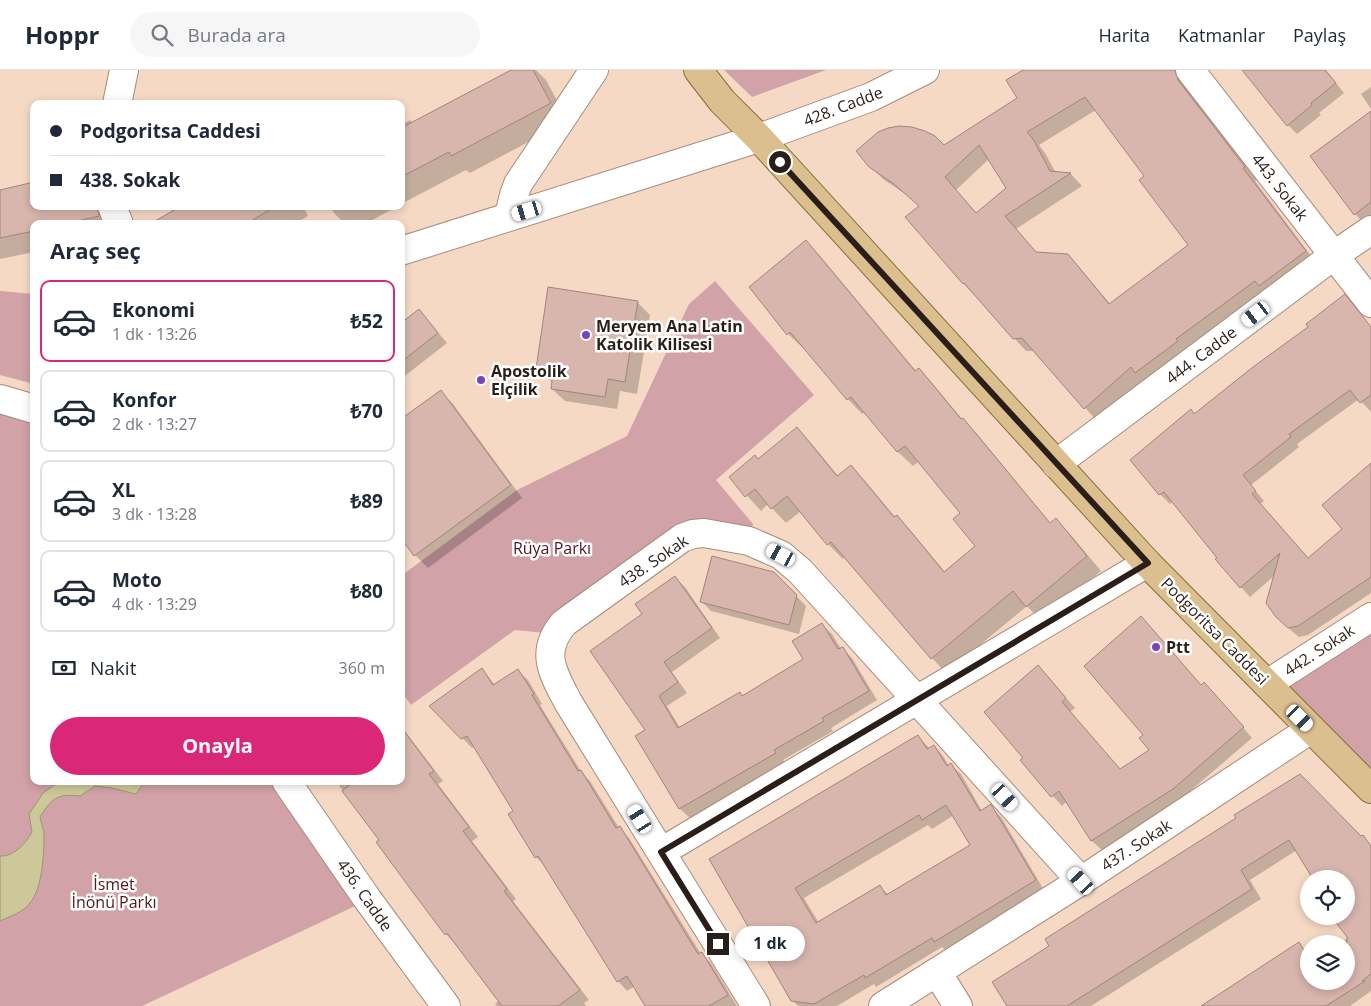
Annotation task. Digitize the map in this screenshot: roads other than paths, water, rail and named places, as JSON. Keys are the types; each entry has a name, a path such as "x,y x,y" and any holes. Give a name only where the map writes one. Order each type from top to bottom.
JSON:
{"main road":[{"name":"Podgoritsa Caddesi","path":"698,70 722,101 1148,563 1371,789"}],"street":[{"path":"118,100 124,70"},
{"path":"509,216 518,184 594,70"},
{"name":"428. Cadde","path":"405,249 758,138 871,97 925,70"},
{"name":"443. Sokak","path":"1190,70 1371,303"},
{"name":"444. Cadde","path":"1056,464 1333,256 1371,230"},
{"path":"0,399 30,408"},
{"name":"438. Sokak","path":"756,1006 568,702 555,675 550,658 551,645 555,634 564,623 682,538 693,534 715,534 750,541 781,555 800,571 1081,881"},
{"path":"661,852 1148,563"},
{"name":"442. Sokak","path":"1267,684 1371,617"},
{"name":"437. Sokak","path":"882,1006 1081,881 1312,729"},
{"name":"436. Cadde","path":"289,785 368,900 446,1006"},
{"path":"937,972 958,1006"}],"place":[{"name":"Meryem Ana Latin Katolik Kilisesi","path":"586,335"},
{"name":"Apostolik Elçilik","path":"481,380"},
{"name":"Ptt","path":"1156,647"}],"park label":[{"name":"Rüya Parkı","path":"552,548"},
{"name":"İsmet İnönü Parkı","path":"114,893"}]}
